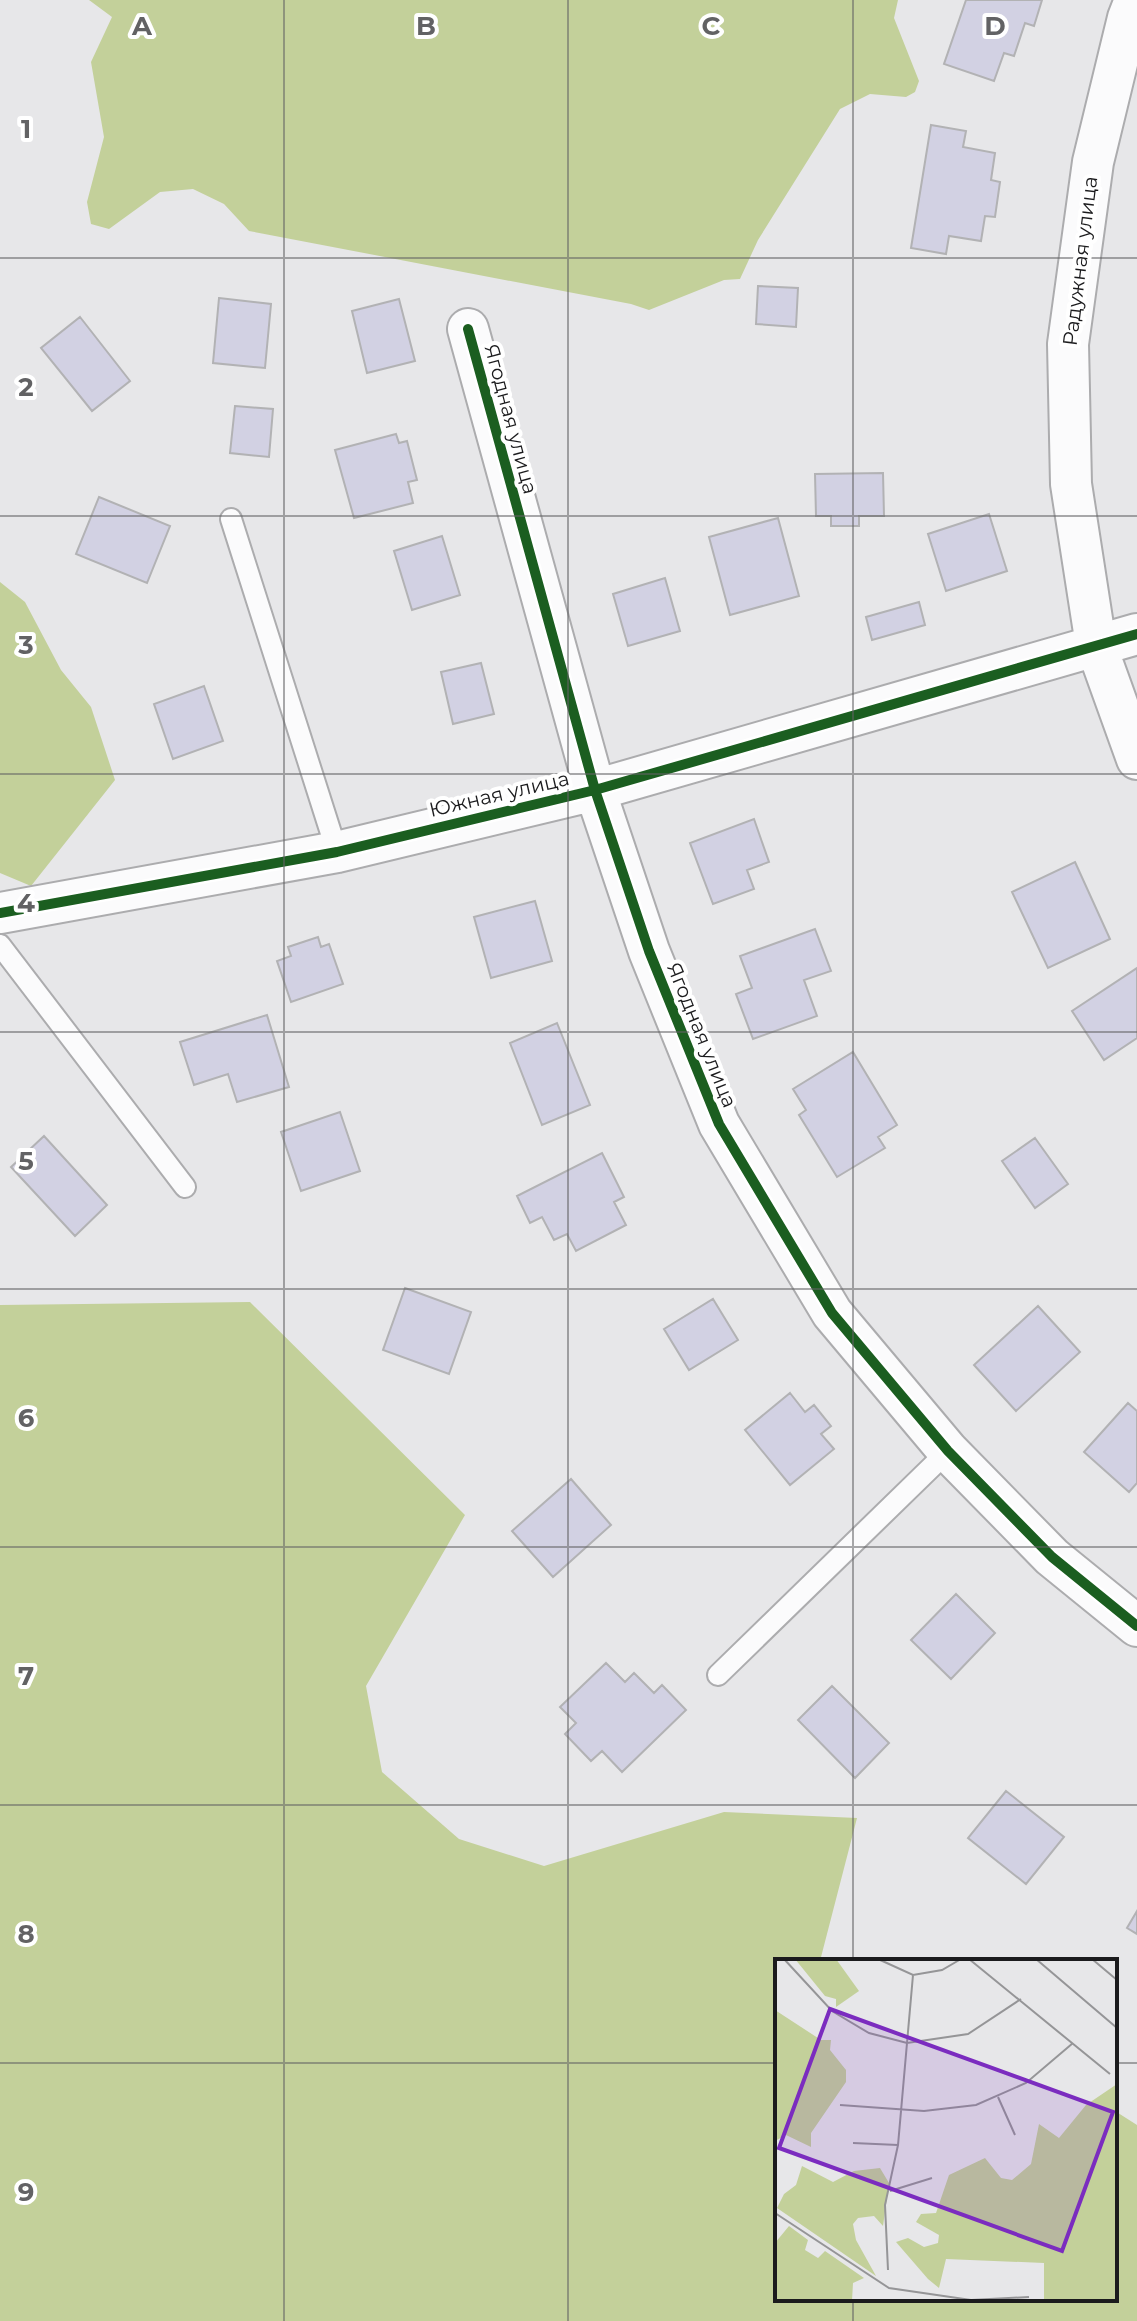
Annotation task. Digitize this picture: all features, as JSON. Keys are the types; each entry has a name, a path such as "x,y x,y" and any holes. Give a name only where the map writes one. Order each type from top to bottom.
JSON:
{"street":[{"name":"Радужная улица","path":"1135,0 1093,162 1068,344 1071,484 1096,645 1137,759"},
{"name":"Ягодная улица","path":"468,329 595,790 649,951 719,1124 832,1313 948,1451 1052,1557 1137,1626"},
{"name":"Южная улица","path":"0,913 337,852 595,790 1137,634"}],"lane":[{"path":"231,519 337,852"},
{"path":"0,945 185,1187"},
{"path":"718,1675 948,1451"}],"green space":[{"path":"89,0 898,0 894,18 919,81 915,92 906,97 870,94 840,109 758,240 740,279 724,280 649,310 249,231 224,204 193,189 160,192 109,229 91,224 87,202 104,137 91,62 112,17"},
{"path":"0,582 25,602 61,670 91,707 115,780 31,886 0,873"},
{"path":"250,1302 465,1515 366,1686 382,1772 459,1839 544,1866 724,1812 857,1818 821,1959 775,1959 775,2301 1117,2301 1117,2112 1137,2125 1137,2321 0,2321 0,1305"}],"building":[{"path":"966,0 1042,0 1034,26 1025,23 1014,56 1004,53 994,81 944,64"},
{"path":"931,125 966,131 963,147 995,153 991,180 1000,182 995,217 985,216 981,241 949,236 946,254 911,248"},
{"path":"758,286 798,288 796,327 756,324"},
{"path":"219,298 271,304 265,368 213,363"},
{"path":"399,299 415,361 367,373 352,311"},
{"path":"80,317 130,381 92,411 41,348"},
{"path":"235,406 273,409 269,457 230,453"},
{"path":"396,434 399,443 407,441 417,480 408,482 413,503 354,518 335,450"},
{"path":"883,473 884,516 859,516 859,526 831,526 831,516 816,516 815,474"},
{"path":"99,497 170,526 147,583 76,554"},
{"path":"989,514 1007,571 946,591 928,534"},
{"path":"778,518 799,596 730,615 709,537"},
{"path":"442,536 460,595 412,610 394,551"},
{"path":"665,578 680,631 628,646 613,594"},
{"path":"919,602 925,625 872,640 866,617"},
{"path":"481,663 494,714 453,724 441,672"},
{"path":"204,686 223,741 173,759 154,704"},
{"path":"754,819 769,862 747,870 754,889 713,904 690,843"},
{"path":"1075,862 1110,939 1048,968 1012,892"},
{"path":"535,901 552,961 491,978 474,917"},
{"path":"815,929 831,971 804,980 817,1016 753,1039 736,994 752,988 740,956"},
{"path":"318,937 321,947 329,944 343,984 291,1002 277,961 291,956 288,947"},
{"path":"1137,968 1137,1038 1104,1060 1072,1011"},
{"path":"267,1015 289,1087 237,1102 228,1074 194,1085 180,1042"},
{"path":"557,1023 590,1105 542,1125 510,1043"},
{"path":"853,1052 897,1125 878,1137 885,1148 837,1177 799,1115 806,1110 793,1089"},
{"path":"340,1112 360,1171 301,1191 281,1132"},
{"path":"44,1136 107,1205 75,1236 11,1167"},
{"path":"1035,1138 1068,1184 1035,1208 1002,1161"},
{"path":"602,1153 624,1197 614,1202 626,1225 576,1251 567,1234 554,1240 542,1217 530,1223 517,1196"},
{"path":"405,1288 471,1312 449,1374 383,1350"},
{"path":"713,1299 738,1340 689,1370 664,1329"},
{"path":"1038,1306 1080,1352 1016,1411 974,1365"},
{"path":"790,1393 805,1412 814,1405 831,1426 821,1434 834,1449 790,1485 745,1430"},
{"path":"1128,1403 1137,1411 1137,1483 1129,1492 1084,1452"},
{"path":"571,1479 611,1525 553,1577 512,1531"},
{"path":"956,1594 995,1633 951,1679 911,1640"},
{"path":"606,1663 625,1682 634,1673 654,1693 662,1685 686,1710 622,1772 602,1751 591,1761 565,1734 576,1723 560,1707"},
{"path":"832,1686 889,1743 855,1778 798,1720"},
{"path":"1006,1791 1064,1837 1026,1884 968,1838"},
{"path":"1137,1911 1137,1934 1127,1928"}],"cycle path":[{"path":"468,329 595,790 649,951 719,1124 832,1313 948,1451 1052,1557 1137,1626"},
{"path":"0,913 337,852 595,790 1137,634"}]}
